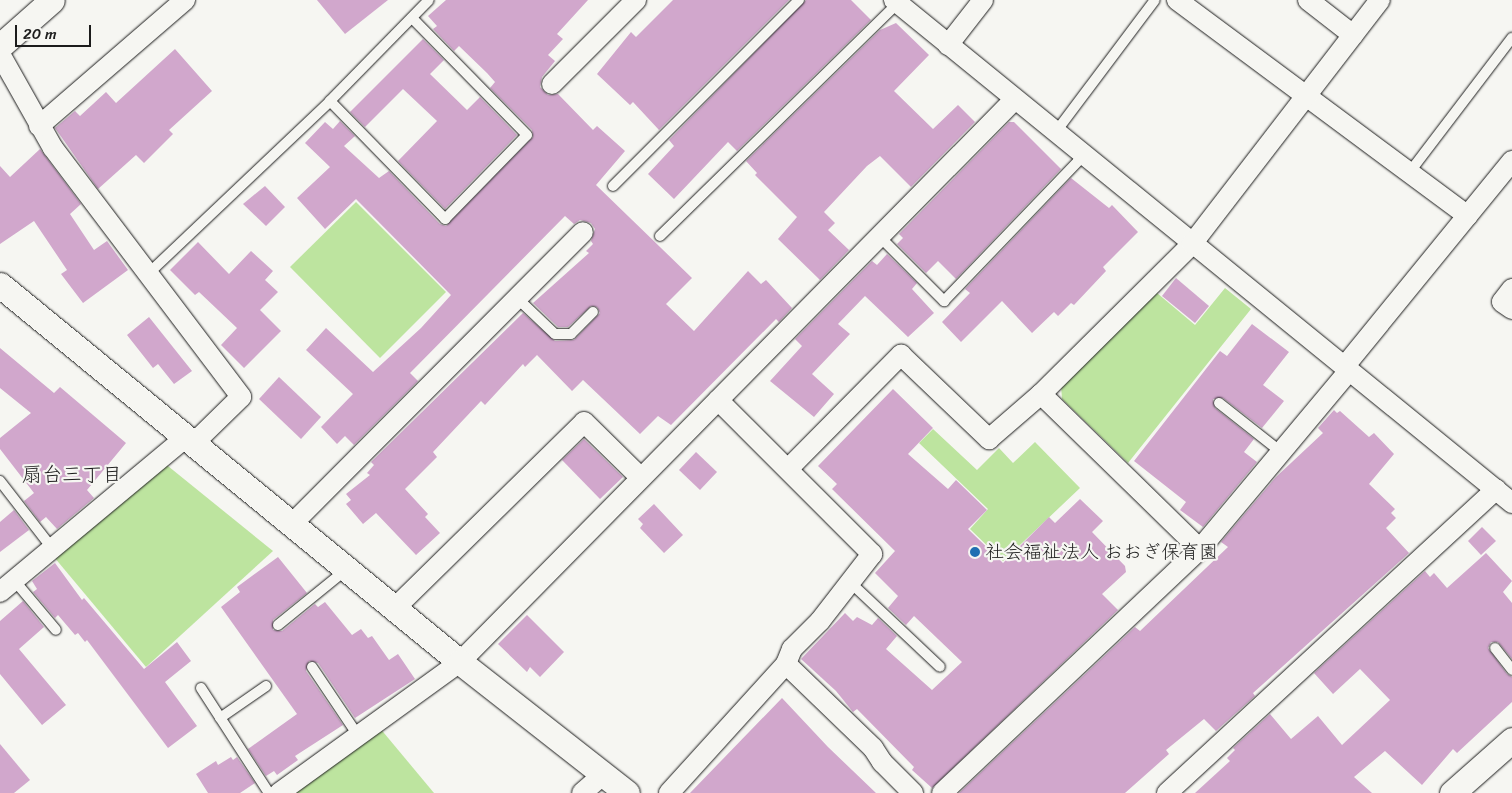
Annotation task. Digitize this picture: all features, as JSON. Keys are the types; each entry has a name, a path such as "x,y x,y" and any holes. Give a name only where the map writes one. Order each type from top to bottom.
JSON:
{"street":[{"path":"0,46 52,0"},
{"path":"39,126 185,0"},
{"path":"552,84 636,0"},
{"path":"948,45 983,0"},
{"path":"1177,0 1468,216"},
{"path":"1308,0 1353,35"},
{"path":"788,468 901,355 990,439 1041,394 1192,244 1380,0"},
{"path":"896,2 1083,156 1507,497 1167,793"},
{"path":"0,54 39,126 241,397 7,586"},
{"path":"279,793 357,734 460,662 640,477 1014,100"},
{"path":"942,793 1200,549 1281,452 1512,161"},
{"path":"292,524 583,232"},
{"path":"0,285 460,662 627,793"},
{"path":"1512,289 1502,302 1512,309"},
{"path":"1041,394 1200,549"},
{"path":"669,793 786,664 792,649 851,584 872,554 718,400"},
{"path":"395,608 584,422 640,477"},
{"path":"786,664 873,748 882,762 913,793"},
{"path":"1452,793 1512,740"},
{"path":"582,793 604,774"}],"lane":[{"path":"148,274 330,101 429,0"},
{"path":"613,186 799,0"},
{"path":"1055,133 1155,0"},
{"path":"660,236 896,2"},
{"path":"330,101 445,219 527,134 412,18"},
{"path":"1409,173 1512,38"},
{"path":"880,237 944,301 1083,156"},
{"path":"518,298 555,334 571,334 593,312"},
{"path":"1219,403 1281,452"},
{"path":"0,482 52,548"},
{"path":"278,625 347,569"},
{"path":"851,584 940,667"},
{"path":"7,586 56,630"},
{"path":"1495,648 1512,670"},
{"path":"312,667 357,734"},
{"path":"220,718 266,686"},
{"path":"201,688 269,793"}],"green space":[{"path":"356,202 446,292 380,358 290,267"},
{"path":"1225,288 1251,309 1128,463 1062,399 1061,385 1157,293 1195,325"},
{"path":"933,429 977,470 999,448 1013,463 1035,442 1080,488 1003,561 970,529 988,509 919,443"},
{"path":"163,462 273,551 146,667 54,557"},
{"path":"379,727 434,793 289,793"}],"building":[{"path":"317,0 388,0 345,34"},
{"path":"446,0 588,0 557,34 563,39 548,55 555,61 542,77 540,87 548,95 558,94 593,130 597,126 625,151 596,185 692,278 666,304 694,331 748,271 761,284 766,280 792,308 779,322 776,319 671,425 658,416 640,434 583,380 572,391 537,355 525,367 523,364 485,405 481,401 433,452 437,457 405,489 428,514 425,517 440,533 416,555 376,513 363,524 346,504 351,500 346,494 370,475 367,473 374,465 371,462 523,313 555,341 574,340 600,313 597,307 591,306 568,327 558,327 533,303 589,253 586,251 593,244 591,241 595,229 591,223 580,220 574,224 565,216 410,373 418,381 354,445 345,436 337,444 321,427 353,394 306,350 326,328 373,372 421,328 451,295 356,199 325,229 297,198 330,167 305,143 325,122 333,129 340,121 355,136 344,146 379,178 389,171 440,224 446,226 533,137 532,130 490,88 495,82 487,73 459,46 454,51 433,29 437,26 428,16"},
{"path":"673,0 789,0 659,130 633,102 630,105 597,74 631,32 636,37"},
{"path":"806,0 851,0 871,20 737,151 728,142 674,199 648,174 674,146 669,140"},
{"path":"896,23 929,55 894,91 933,129 958,105 975,122 911,187 880,156 867,166 824,212 835,223 828,230 849,250 820,280 778,239 797,217 755,175 757,173 746,161 880,30"},
{"path":"423,39 444,60 430,74 467,110 480,97 517,135 445,209 398,161 437,121 403,89 365,127 350,112"},
{"path":"175,49 212,91 169,130 173,134 144,163 136,155 98,189 55,128 75,111 80,116 106,92 116,103"},
{"path":"1009,122 1014,122 1061,169 956,279 938,261 926,273 897,244 903,238 899,234"},
{"path":"40,149 81,204 70,214 94,250 107,241 128,270 83,303 61,274 67,270 34,221 0,244 0,166 10,177"},
{"path":"1071,178 1109,208 1112,205 1138,232 1103,267 1106,271 1074,305 1071,303 1058,316 1054,312 1032,333 1002,301 961,342 942,322 970,293 965,289"},
{"path":"265,186 285,207 266,226 243,204"},
{"path":"198,242 229,274 251,251 273,271 265,280 278,292 260,310 281,331 244,368 221,345 237,328 199,292 195,295 170,270"},
{"path":"887,254 917,283 912,289 934,313 908,337 865,296 838,324 850,334 812,374 834,394 814,417 770,381 802,346 795,339 872,261 877,265"},
{"path":"1176,278 1209,306 1195,323 1162,296"},
{"path":"149,317 192,371 174,384 158,364 153,368 127,335"},
{"path":"1252,324 1289,352 1263,385 1284,401 1262,428 1223,398 1213,399 1215,408 1254,439 1244,452 1257,462 1203,527 1180,510 1186,502 1134,461 1220,351 1227,356"},
{"path":"0,348 54,393 60,387 126,443 87,490 94,498 57,529 46,517 40,522 24,501 34,493 0,449 0,438 31,413 0,388"},
{"path":"279,377 321,417 301,439 259,399"},
{"path":"893,389 933,428 908,454 948,489 956,480 987,510 968,529 1003,563 1049,517 1055,523 1080,499 1103,521 1092,532 1125,566 1126,572 1102,594 1118,610 932,788 912,770 914,767 857,709 853,712 836,691 801,659 845,613 853,621 857,617 872,625 878,618 897,636 886,649 932,690 962,662 914,616 906,625 888,608 898,596 875,573 895,551 832,489 837,484 818,466"},
{"path":"1334,410 1337,413 1340,411 1369,437 1374,433 1394,454 1369,484 1395,509 1391,513 1396,518 1386,528 1409,553 1253,693 1255,696 1216,731 1204,719 1166,750 1169,754 1125,793 959,793 1135,627 1140,631 1228,547 1221,542 1276,477 1323,433 1318,428"},
{"path":"584,439 623,477 600,499 562,460"},
{"path":"696,452 717,472 700,490 679,470"},
{"path":"654,504 683,535 664,553 640,528 643,524 638,519"},
{"path":"14,510 29,530 0,552 0,522"},
{"path":"1482,527 1496,541 1481,555 1468,541"},
{"path":"1486,553 1512,581 1503,592 1512,603 1512,659 1498,642 1491,642 1488,648 1507,674 1512,677 1512,702 1457,753 1453,749 1422,785 1385,751 1354,777 1372,793 1195,793 1230,761 1227,758 1235,750 1233,748 1270,714 1291,739 1318,716 1342,745 1390,700 1360,669 1333,694 1314,673 1425,571 1430,577 1434,573 1447,588"},
{"path":"278,557 307,593 273,620 273,630 282,631 315,604 318,607 325,602 352,635 361,629 368,638 372,636 389,660 398,654 415,679 355,718 318,663 309,661 306,671 343,725 295,756 298,760 277,775 274,771 266,776 248,749 297,714 221,607 240,592 237,587"},
{"path":"55,563 82,600 84,598 144,669 177,642 191,661 165,682 197,726 168,748 87,640 85,642 78,633 75,635 58,615 55,618 33,592 37,589 32,581"},
{"path":"23,601 44,627 19,649 66,705 42,725 0,674 0,621"},
{"path":"527,615 564,652 540,677 530,667 527,672 498,644"},
{"path":"782,698 828,747 876,793 690,793"},
{"path":"0,744 30,780 14,793 0,793"},
{"path":"231,757 233,760 237,757 255,783 240,793 208,793 196,774 216,761 218,765"}],"place":[{"name":"社会福祉法人 おおぎ保育園","path":"975,552"}],"district":[{"name":"扇台三丁目","path":"72,474"}]}
